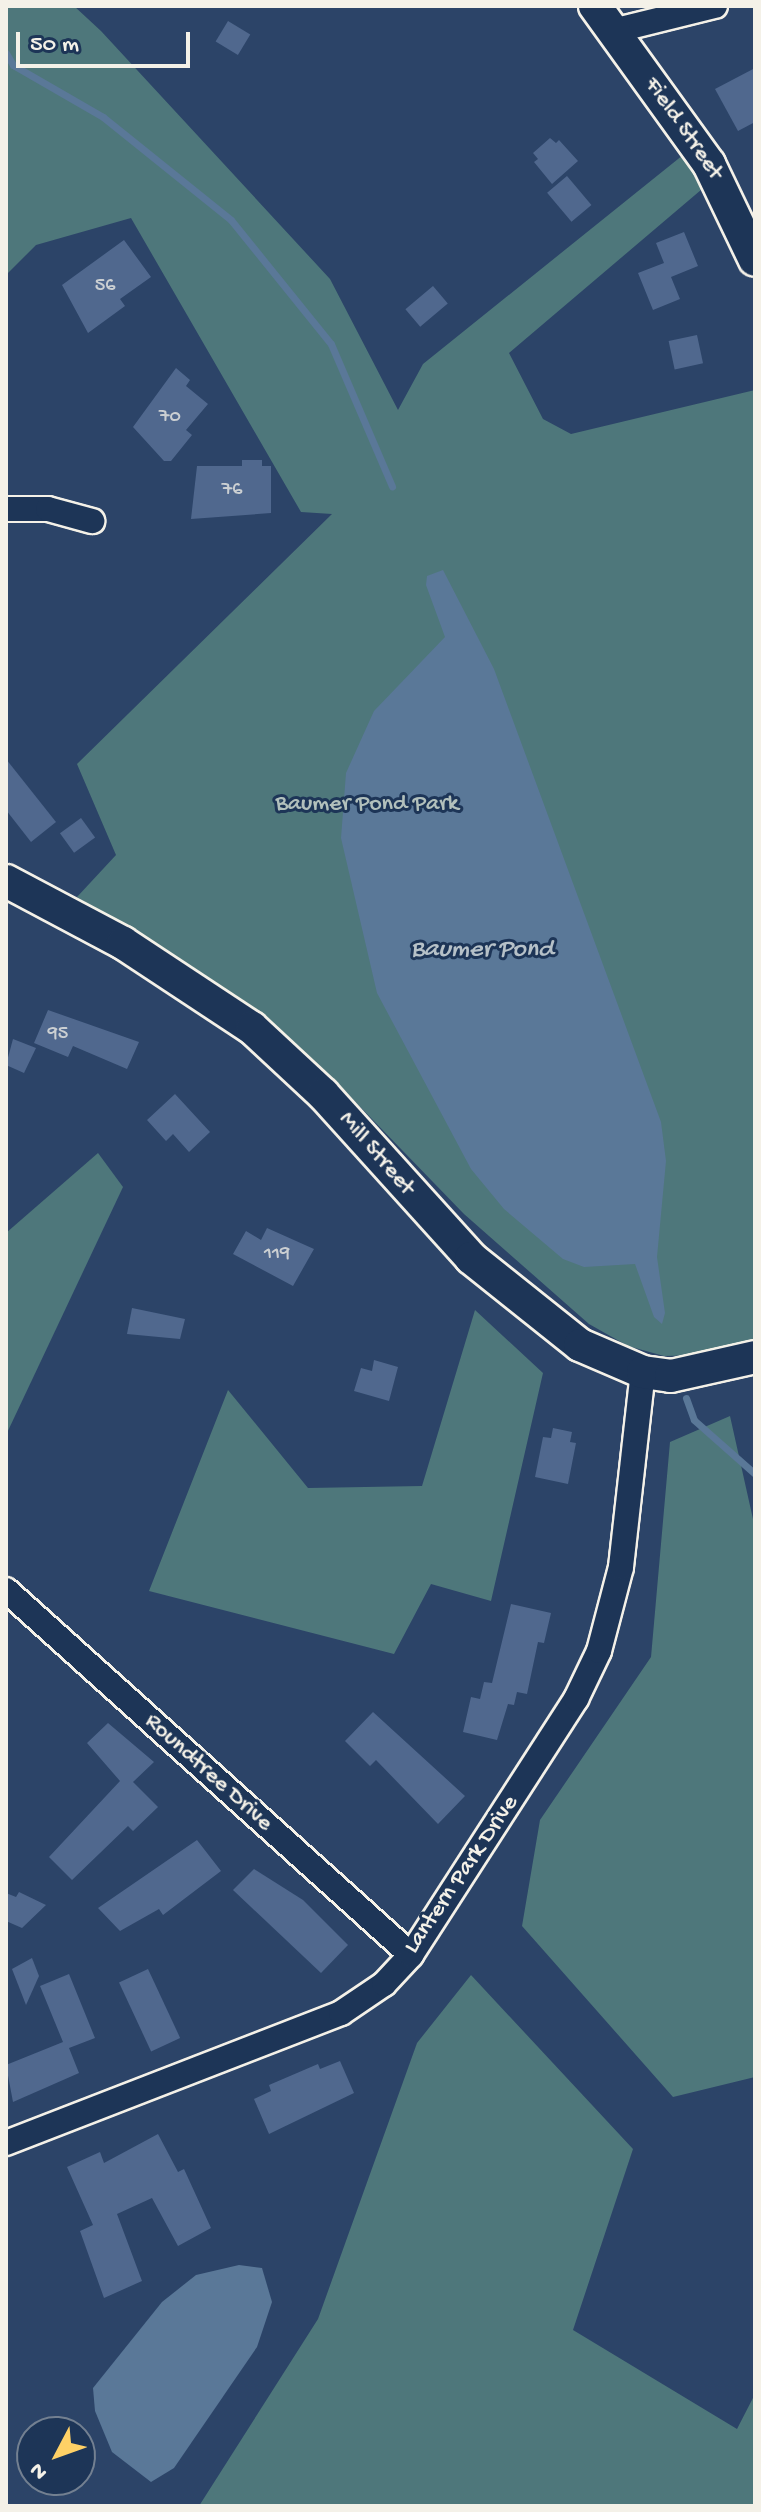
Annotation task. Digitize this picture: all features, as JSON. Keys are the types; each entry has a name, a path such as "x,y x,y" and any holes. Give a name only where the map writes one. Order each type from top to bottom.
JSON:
{"street":[{"path":"604,18 715,6"},
{"name":"Field Street","path":"604,18 709,164 755,260"},
{"path":"6,509 48,509 92,521"},
{"name":"Mill Street","path":"6,881 123,943 252,1028 323,1094 428,1213 502,1287 580,1345 643,1372 671,1376 755,1357"},
{"name":"Lantern Park Drive","path":"6,2143 341,2013 384,1984 411,1955 568,1711 599,1651 621,1567 643,1372"},
{"name":"Roundtree Drive","path":"6,1590 411,1955"}],"green space":[{"name":"Baumer Pond Park","path":"6,6 74,6 101,31 330,279 398,410 423,364 683,155 708,184 509,353 543,419 571,434 755,390 755,1339 702,1355 664,1356 628,1346 589,1324 464,1214 339,1085 250,1006 77,897 116,855 77,764 332,514 301,512 131,218 36,245 6,275"},
{"path":"98,1153 123,1187 6,1435 6,1233"},
{"path":"475,1310 543,1373 491,1601 431,1584 394,1654 149,1591 228,1390 308,1488 422,1486"},
{"path":"730,1416 755,1528 755,2077 673,2097 522,1926 540,1820 651,1657 670,1442"},
{"path":"471,1975 633,2149 573,2330 737,2429 755,2394 755,2506 199,2506 318,2319 417,2043"}],"water":[{"name":"Baumer Pond","path":"443,570 494,669 661,1122 666,1161 657,1257 665,1313 662,1324 654,1317 635,1264 584,1267 563,1259 504,1209 471,1169 377,993 341,838 346,773 374,711 445,637 426,585 427,576"},
{"path":"239,2265 262,2268 272,2302 257,2347 174,2468 151,2482 112,2452 95,2411 93,2388 162,2302 196,2275"}],"building":[{"path":"228,21 250,34 238,55 216,42"},
{"path":"755,68 755,122 738,131 715,89"},
{"path":"550,138 556,143 559,140 578,161 552,184 534,162 538,159 533,153"},
{"path":"567,176 591,205 572,222 547,193"},
{"path":"684,232 698,266 671,277 680,299 653,310 638,273 664,263 656,243"},
{"path":"124,240 151,277 120,299 125,306 88,333 62,285"},
{"path":"433,286 448,304 420,327 405,309"},
{"path":"697,335 703,363 675,369 669,341"},
{"path":"176,368 190,380 186,386 208,404 186,430 192,435 171,461 164,461 133,427"},
{"path":"242,460 262,460 262,466 271,466 271,513 191,519 197,466 242,466"},
{"path":"6,759 56,822 31,842 6,810"},
{"path":"81,818 95,837 74,853 60,833"},
{"path":"48,1010 139,1042 127,1069 73,1046 68,1057 34,1043"},
{"path":"13,1039 36,1048 24,1073 6,1065"},
{"path":"175,1094 210,1132 189,1152 173,1134 166,1141 147,1120"},
{"path":"267,1228 314,1249 293,1286 233,1254 246,1231 261,1240"},
{"path":"132,1308 185,1319 180,1339 127,1334"},
{"path":"374,1360 398,1367 389,1401 354,1391 361,1368 372,1371"},
{"path":"553,1428 572,1432 570,1442 576,1443 568,1484 535,1477 543,1437 551,1438"},
{"path":"511,1604 551,1613 544,1643 538,1642 527,1694 517,1692 514,1705 508,1704 497,1740 463,1732 471,1697 480,1699 484,1682 492,1683"},
{"path":"373,1712 465,1796 438,1824 376,1760 370,1766 345,1741"},
{"path":"108,1723 154,1762 133,1782 158,1807 133,1831 128,1826 72,1880 49,1857 120,1781 87,1743"},
{"path":"197,1840 221,1871 163,1915 159,1909 120,1931 98,1908"},
{"path":"254,1869 303,1900 348,1945 321,1973 233,1890"},
{"path":"19,1892 46,1905 22,1928 6,1921 6,1893 16,1897"},
{"path":"32,1958 39,1976 26,2005 12,1969"},
{"path":"148,1969 180,2038 151,2051 119,1983"},
{"path":"69,1974 95,2038 69,2048 79,2073 13,2102 6,2065 63,2042 40,1986"},
{"path":"340,2061 354,2093 269,2134 254,2099 271,2091 269,2085 318,2064 320,2069"},
{"path":"158,2134 178,2172 184,2169 211,2228 178,2246 152,2198 117,2214 142,2281 104,2298 80,2231 93,2225 67,2167 100,2152 104,2163"}],"waterway":[{"path":"6,53 13,65 103,117 231,220 331,344 392,486"},
{"path":"686,1398 694,1420 755,1474"}]}
